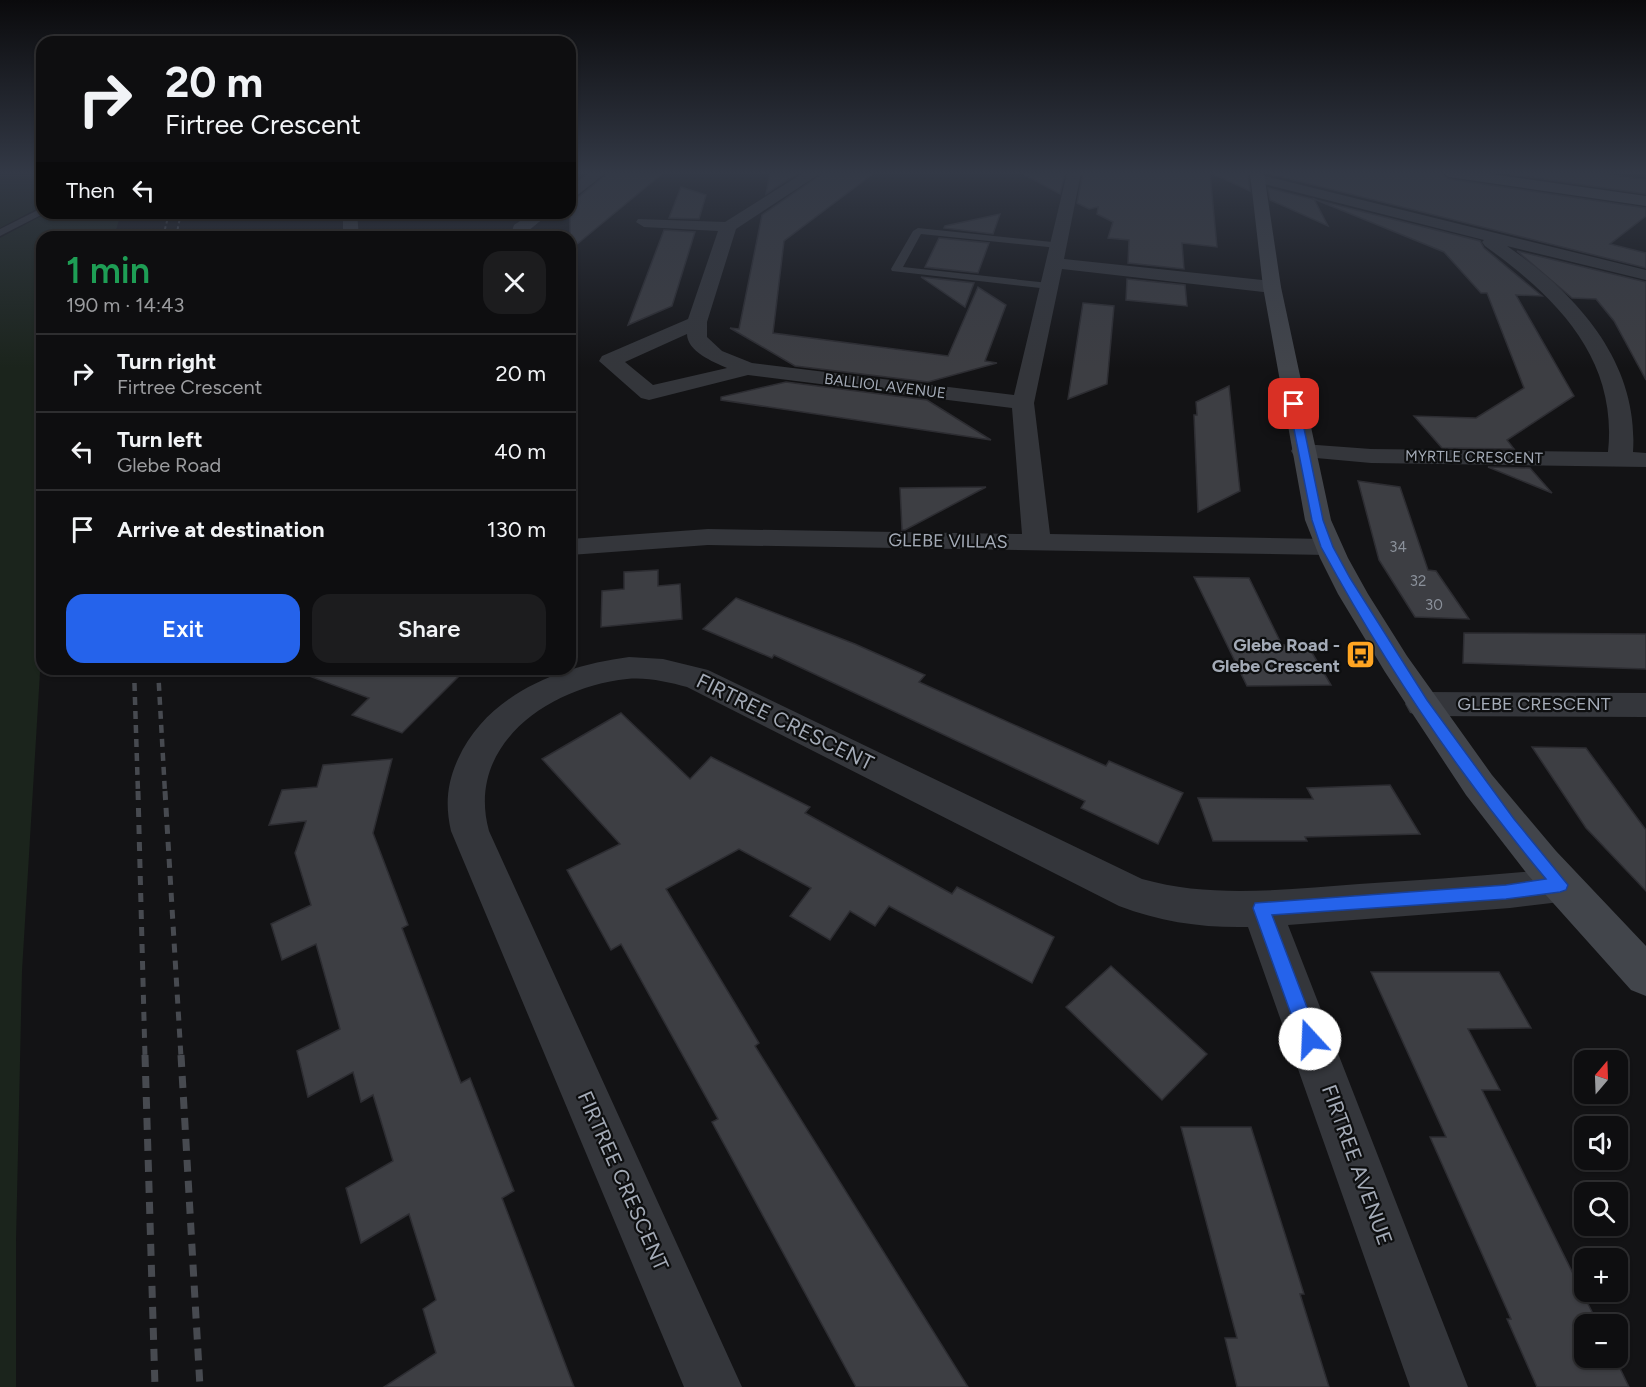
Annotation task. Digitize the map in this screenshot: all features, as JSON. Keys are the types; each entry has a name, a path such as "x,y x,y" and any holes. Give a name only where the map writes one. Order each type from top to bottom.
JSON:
{"street":[{"path":"697,322 724,238"},
{"path":"1037,542 1023,403 1060,238"},
{"path":"1265,238 1272,287 1303,451 1318,520 1327,547 1376,632 1422,704 1502,814 1560,885 1646,976"},
{"path":"1484,238 1544,283 1573,312 1596,345 1613,380 1622,418 1620,459"},
{"path":"1500,238 1646,275"},
{"path":"1056,254 1272,287"},
{"name":"BALLIOL AVENUE","path":"748,369 649,393 610,361 697,322 698,339 715,355 748,369 1023,403"},
{"name":"MYRTLE CRESCENT","path":"1303,451 1371,456 1646,460"},
{"name":"GLEBE VILLAS","path":"576,547 708,537 1327,547"},
{"name":"FIRTREE CRESCENT","path":"713,1387 470,831 465,806 466,787 474,762 490,735 515,711 540,693 597,672 667,670 697,678 1132,894 1189,909 1261,908 1506,892 1560,885"},
{"name":"GLEBE CRESCENT","path":"1422,704 1646,705"},
{"name":"FIRTREE AVENUE","path":"1261,908 1439,1387"}],"lane":[{"path":"914,238 896,269 1049,286"},
{"path":"958,238 1056,254"}],"shaded area":[{"path":"0,238 36,238 36,675 40,675 22,971 16,1241 16,1387 0,1387"}],"building":[{"path":"576,238 585,238 576,245"},
{"path":"661,238 693,238 672,306 628,325"},
{"path":"757,238 788,238 784,241 773,333 948,356 978,287 1006,305 985,361 997,363 928,382 795,366 730,328 739,329"},
{"path":"939,238 989,243 978,273 925,267"},
{"path":"1108,238 1216,238 1217,247 1182,243 1184,269 1128,263 1129,240"},
{"path":"1409,238 1467,238 1480,241 1484,248 1542,296 1516,295 1574,396 1507,440 1514,449 1442,448 1414,416 1476,418 1524,388 1487,293 1481,293 1444,252"},
{"path":"1525,238 1618,238 1610,244 1646,253 1646,268"},
{"path":"1517,251 1646,282 1646,380 1614,321 1596,299 1572,298"},
{"path":"921,277 974,283 965,307"},
{"path":"1127,279 1185,285 1187,306 1126,300"},
{"path":"1083,303 1114,306 1107,384 1068,399"},
{"path":"786,382 927,400 991,440 721,400 721,397"},
{"path":"1229,386 1240,491 1198,512 1194,415 1197,415 1196,402"},
{"path":"1488,467 1530,468 1552,493"},
{"path":"1358,481 1400,487 1428,570 1436,571 1469,619 1415,617 1379,560"},
{"path":"986,487 905,530 902,530 900,488"},
{"path":"658,570 658,586 680,584 682,619 601,627 602,591 624,589 624,572"},
{"path":"1194,577 1249,578 1282,645 1307,644 1331,685 1247,686"},
{"path":"736,598 855,644 925,675 919,682 1106,766 1109,761 1183,793 1158,844 1081,808 1085,801 774,655 772,658 703,629"},
{"path":"1464,633 1646,634 1646,669 1463,663"},
{"path":"306,675 460,675 402,733 352,715 369,698"},
{"path":"621,713 690,779 711,757 810,807 805,813 952,894 957,887 1054,937 1032,983 889,906 875,926 850,911 830,940 790,916 811,888 739,849 666,889 759,1043 755,1046 968,1387 856,1387 712,1122 718,1119 621,944 611,950 567,870 620,844 542,759"},
{"path":"1532,747 1586,748 1646,830 1646,891 1586,828"},
{"path":"392,759 373,833 408,925 402,928 461,1083 470,1078 514,1191 502,1198 574,1387 384,1387 436,1353 423,1309 436,1300 409,1214 361,1243 346,1188 393,1161 373,1095 361,1102 353,1072 308,1097 297,1051 340,1029 316,944 282,960 271,924 311,905 295,853 306,821 269,825 282,790 317,787 323,765"},
{"path":"1390,785 1420,834 1305,837 1307,841 1213,841 1198,798 1313,799 1307,788"},
{"path":"1111,966 1207,1054 1162,1100 1066,1007"},
{"path":"1371,972 1499,972 1531,1028 1468,1029 1500,1090 1482,1090 1574,1276 1574,1302 1587,1302 1593,1314 1574,1314 1574,1368 1620,1368 1629,1387 1537,1387 1507,1319 1511,1319 1430,1137 1446,1137"},
{"path":"1181,1127 1251,1127 1304,1294 1300,1294 1329,1387 1237,1387 1225,1338 1237,1338"}],"railway":[{"path":"134,675 138,793"},
{"path":"158,675 165,793"},
{"path":"138,791 145,1057"},
{"path":"165,791 181,1057"},
{"path":"145,1055 155,1387"},
{"path":"181,1055 200,1387"}],"place":[{"name":"Glebe Road - Glebe Crescent","path":"1361,655"}],"route":[{"path":"1294,404 1318,520 1327,547 1344,578 1422,704 1474,778 1560,885 1506,892 1261,908 1310,1039"}]}
